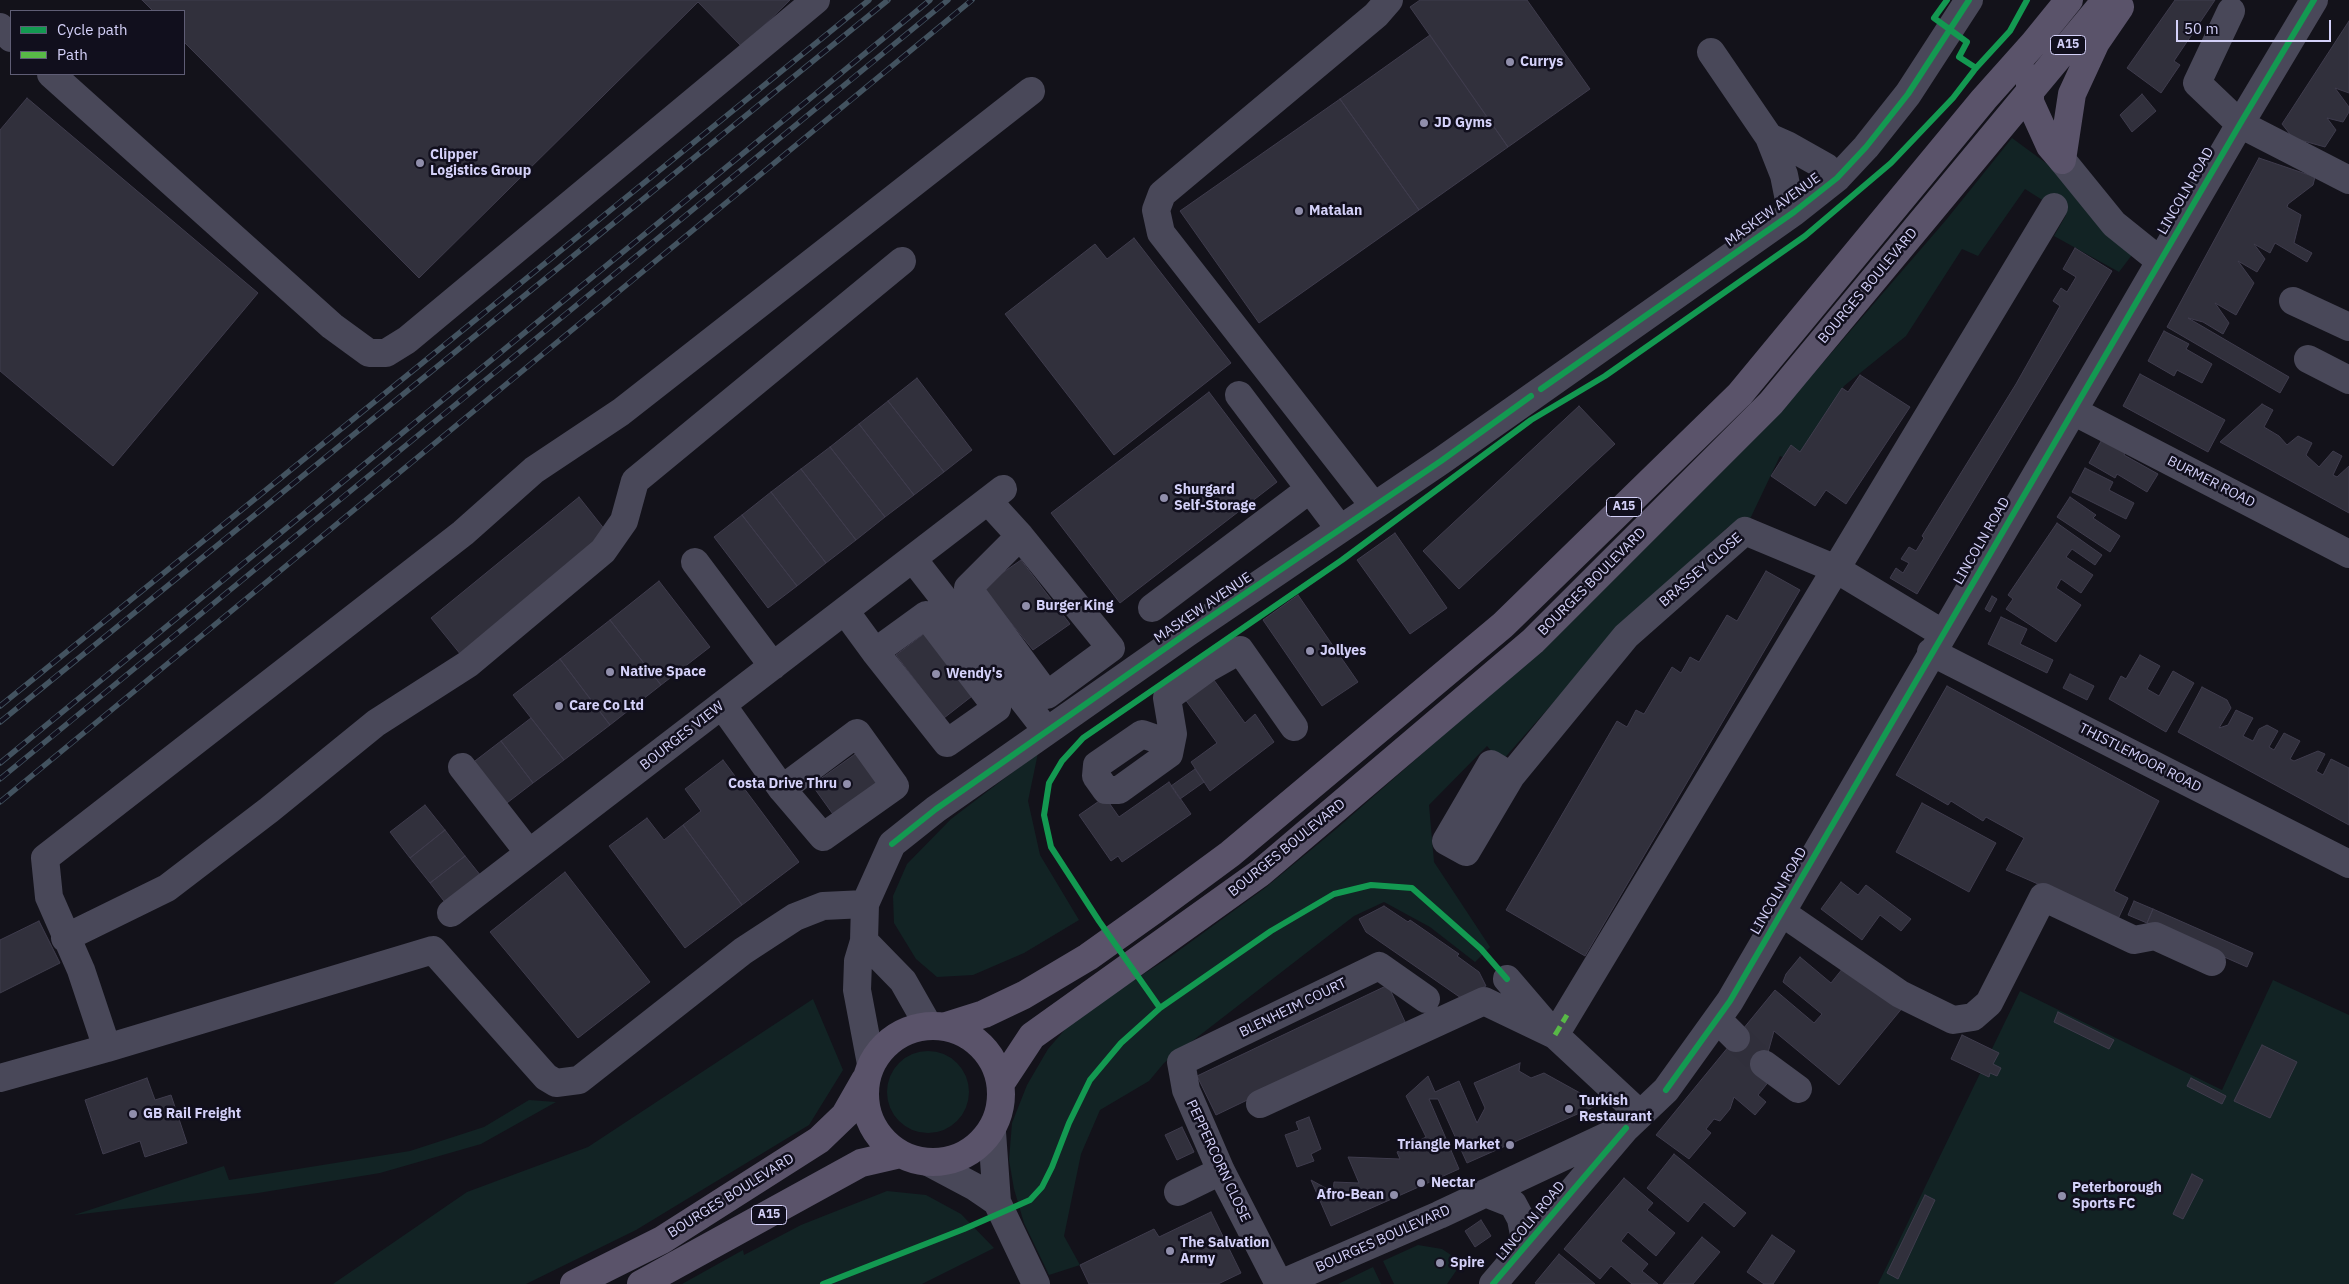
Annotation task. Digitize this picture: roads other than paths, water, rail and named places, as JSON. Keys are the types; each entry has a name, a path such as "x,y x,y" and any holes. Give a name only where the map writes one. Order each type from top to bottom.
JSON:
{"main road":[{"name":"A15","path":"937,1025 984,1014 1016,999 1088,957 1230,854 1503,625 1740,394 1984,99 2069,0"},
{"name":"BOURGES BOULEVARD","path":"1001,1082 1032,1036 1260,873 1534,641 1771,403 2106,0"},
{"path":"2062,160 2072,94 2096,42 2125,0"},
{"path":"2034,43 2030,57 2030,102 2050,146 2062,160"},
{"path":"937,1025 973,1038 986,1050 996,1065 1001,1082 1001,1102 992,1132 969,1152 949,1160 928,1162 900,1154 883,1141 871,1123 864,1102 868,1072 879,1051 893,1038 910,1029 937,1025"},
{"name":"BOURGES BOULEVARD","path":"574,1284 662,1240 819,1140 845,1115 868,1072"},
{"name":"A15","path":"641,1284 861,1163 900,1154"}],"street":[{"path":"52,75 332,326 369,353 386,353 407,340 816,0"},
{"path":"1374,506 1161,234 1156,210 1162,194 1376,15 1389,0"},
{"name":"MASKEW AVENUE","path":"868,1072 857,990 858,961 864,941 865,904 892,844 936,809 1047,731 1374,506 1794,212 1836,178 1866,147 1908,94 1969,0"},
{"name":"LINCOLN ROAD","path":"1493,1284 1633,1121 1726,1028 1730,1002 1781,912 2314,0"},
{"path":"2231,11 2197,83 2240,124 2349,180"},
{"path":"0,27 10,37"},
{"path":"1711,52 1769,137 1784,175 1789,200 1794,212"},
{"path":"107,1048 81,970 65,938 49,897 45,858 463,533 534,470 622,412 674,369 1031,91"},
{"path":"1769,137 1826,167 1836,178"},
{"path":"2062,160 2114,224 2160,261"},
{"path":"1561,1025 2054,207"},
{"path":"65,938 167,888 269,810 376,723 468,664 603,551 624,521 635,481 902,262"},
{"path":"2293,301 2349,327"},
{"path":"2308,359 2349,380"},
{"path":"1239,394 1340,529"},
{"name":"BURMER ROAD","path":"2073,411 2349,554"},
{"path":"1152,608 1310,489"},
{"name":"BOURGES VIEW","path":"451,913 996,495 1020,536"},
{"name":"BRASSEY CLOSE","path":"1511,776 1626,636 1745,531 1836,569 1937,643"},
{"path":"1020,536 1111,648 1047,695 968,588 1020,536"},
{"path":"913,559 1047,731"},
{"path":"695,562 773,666"},
{"path":"845,611 875,652 947,744 997,708 926,615 875,652"},
{"path":"1187,633 1208,668"},
{"name":"THISTLEMOOR ROAD","path":"1937,643 2349,864"},
{"path":"1171,744 1173,734 1167,698 1208,668 1240,650 1294,727"},
{"path":"722,705 782,789"},
{"path":"462,767 529,853"},
{"path":"1781,912 1900,994 1953,1020 1973,1017 1989,1003 2042,897 2134,940 2155,936 2212,962"},
{"path":"0,1078 107,1048 433,950 546,1077 556,1083 567,1083 578,1080 742,951 795,917 823,906 865,904"},
{"path":"864,941 903,981 937,1025"},
{"name":"BLENHEIM COURT","path":"1186,1090 1181,1062 1379,966 1426,999"},
{"path":"1506,979 1561,1025 1633,1121"},
{"path":"1260,1104 1484,1002 1561,1025"},
{"path":"1764,1064 1798,1089"},
{"name":"PEPPERCORN CLOSE","path":"1186,1090 1220,1171 1280,1284"},
{"path":"1510,1284 1639,1133 1666,1090"},
{"name":"BOURGES BOULEVARD","path":"1280,1284 1485,1193 1633,1121"},
{"path":"992,1132 997,1202 1036,1284"},
{"path":"928,1162 975,1187 997,1202"},
{"path":"1178,1192 1220,1171"},
{"path":"1485,1193 1513,1204 1521,1219 1526,1245"}],"tunnel":[{"path":"1736,1038 1764,1064"}],"railway":[{"path":"0,706 869,0"},
{"path":"0,722 888,0"},
{"path":"0,763 930,0"},
{"path":"0,779 948,0"},
{"path":"0,802 972,0"}],"place":[{"name":"Currys","path":"1510,62"},
{"name":"JD Gyms","path":"1424,123"},
{"name":"Clipper Logistics Group","path":"420,163"},
{"name":"Matalan","path":"1299,211"},
{"name":"Shurgard Self-Storage","path":"1164,498"},
{"name":"Burger King","path":"1026,606"},
{"name":"Jollyes","path":"1310,651"},
{"name":"Native Space","path":"610,672"},
{"name":"Wendy's","path":"936,674"},
{"name":"Care Co Ltd","path":"559,706"},
{"name":"Costa Drive Thru","path":"847,784"},
{"name":"Turkish Restaurant","path":"1569,1109"},
{"name":"GB Rail Freight","path":"133,1114"},
{"name":"Triangle Market","path":"1510,1145"},
{"name":"Nectar","path":"1421,1183"},
{"name":"Afro-Bean","path":"1394,1195"},
{"name":"Peterborough Sports FC","path":"2062,1196"},
{"name":"The Salvation Army","path":"1170,1251"},
{"name":"Spire","path":"1440,1263"}]}
